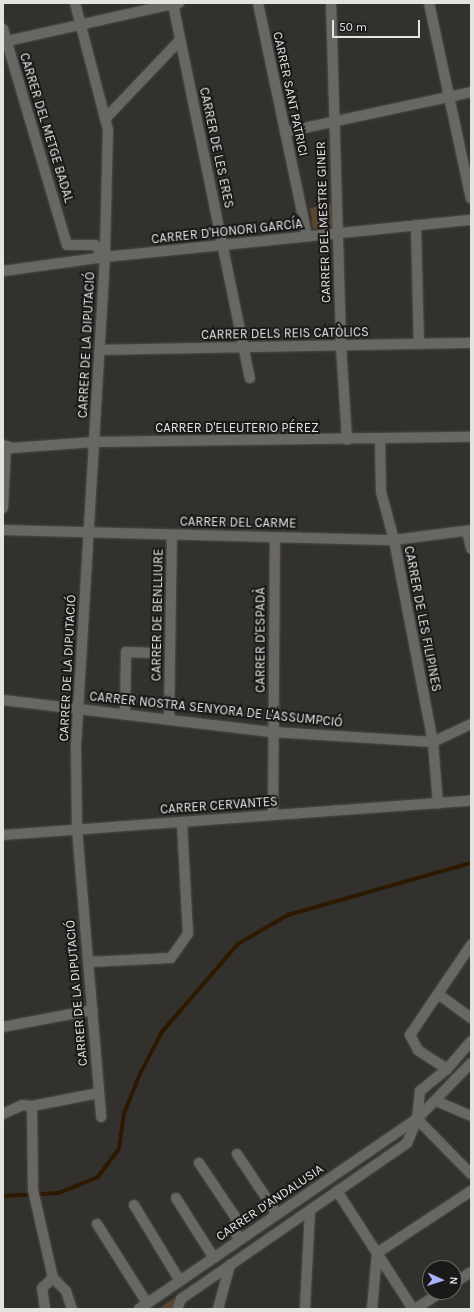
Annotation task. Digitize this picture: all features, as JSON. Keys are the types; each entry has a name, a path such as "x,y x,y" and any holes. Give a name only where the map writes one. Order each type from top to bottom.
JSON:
{"street":[{"name":"CARRER DE LA DIPUTACIÓ","path":"76,3 108,130 105,257 78,710 77,830 101,1117"},
{"path":"5,42 175,3"},
{"name":"CARRER DE LES ERES","path":"175,3 180,40 250,378"},
{"name":"CARRER SANT PATRICI","path":"258,3 307,236"},
{"name":"CARRER DEL MESTRE GINER","path":"331,3 341,346 347,440"},
{"path":"429,3 471,199"},
{"name":"CARRER DEL METGE BADAL","path":"3,29 5,42 67,245 95,245 105,257"},
{"path":"105,119 180,40"},
{"path":"285,132 471,92"},
{"name":"CARRER D'HONORI GARCÍA","path":"3,271 105,257 471,220"},
{"path":"416,225 419,344"},
{"name":"CARRER DELS REIS CATÒLICS","path":"100,350 471,343"},
{"name":"CARRER D'ELEUTERIO PÉREZ","path":"4,445 12,448 94,442 380,440 471,437"},
{"name":"CARRER DE LES FILIPINES","path":"380,440 381,492 394,540 433,742 438,804"},
{"path":"3,508 4,445"},
{"name":"CARRER DEL CARME","path":"3,530 394,540 469,530"},
{"path":"469,530 471,549"},
{"name":"CARRER DE BENLLIURE","path":"169,720 172,535"},
{"name":"CARRER D'ESPADÀ","path":"273,816 275,537"},
{"path":"126,715 126,652 149,653"},
{"name":"CARRER NOSTRA SENYORA DE L'ASSUMPCIÓ","path":"3,700 273,732 433,742 471,724"},
{"name":"CARRER CERVANTES","path":"3,835 471,801"},
{"path":"88,962 171,958 188,934 182,822"},
{"path":"447,1068 418,1050 410,1035 471,946"},
{"path":"438,994 471,1018"},
{"path":"3,1027 92,1010"},
{"name":"CARRER D'ANDALUSIA","path":"177,1309 181,1299 407,1143 417,1119 420,1091 447,1068 471,1040"},
{"name":"CARRER D'ANDALUSIA","path":"143,1306 417,1119 471,1063"},
{"path":"3,1114 22,1105 32,1106 99,1094"},
{"path":"436,1101 471,1116"},
{"path":"32,1106 33,1190 53,1278 66,1291 72,1309"},
{"path":"417,1119 471,1174"},
{"path":"237,1154 277,1214"},
{"path":"200,1164 236,1218 235,1232 240,1240"},
{"path":"337,1191 414,1309 428,1300"},
{"path":"377,1253 471,1191"},
{"path":"176,1198 214,1258"},
{"path":"134,1205 180,1281"},
{"path":"305,1309 310,1210"},
{"path":"97,1224 143,1306"},
{"path":"372,1309 377,1253"},
{"path":"218,1309 230,1265"},
{"path":"462,1278 471,1272"},
{"path":"45,1309 42,1288 53,1278"}],"shaded area":[{"path":"333,203 333,226 313,229 310,208"},
{"path":"176,1297 171,1309 158,1309"}],"waterway":[{"path":"3,1196 59,1193 98,1177 119,1149 124,1114 140,1074 162,1032 238,944 288,915 471,863"}]}
